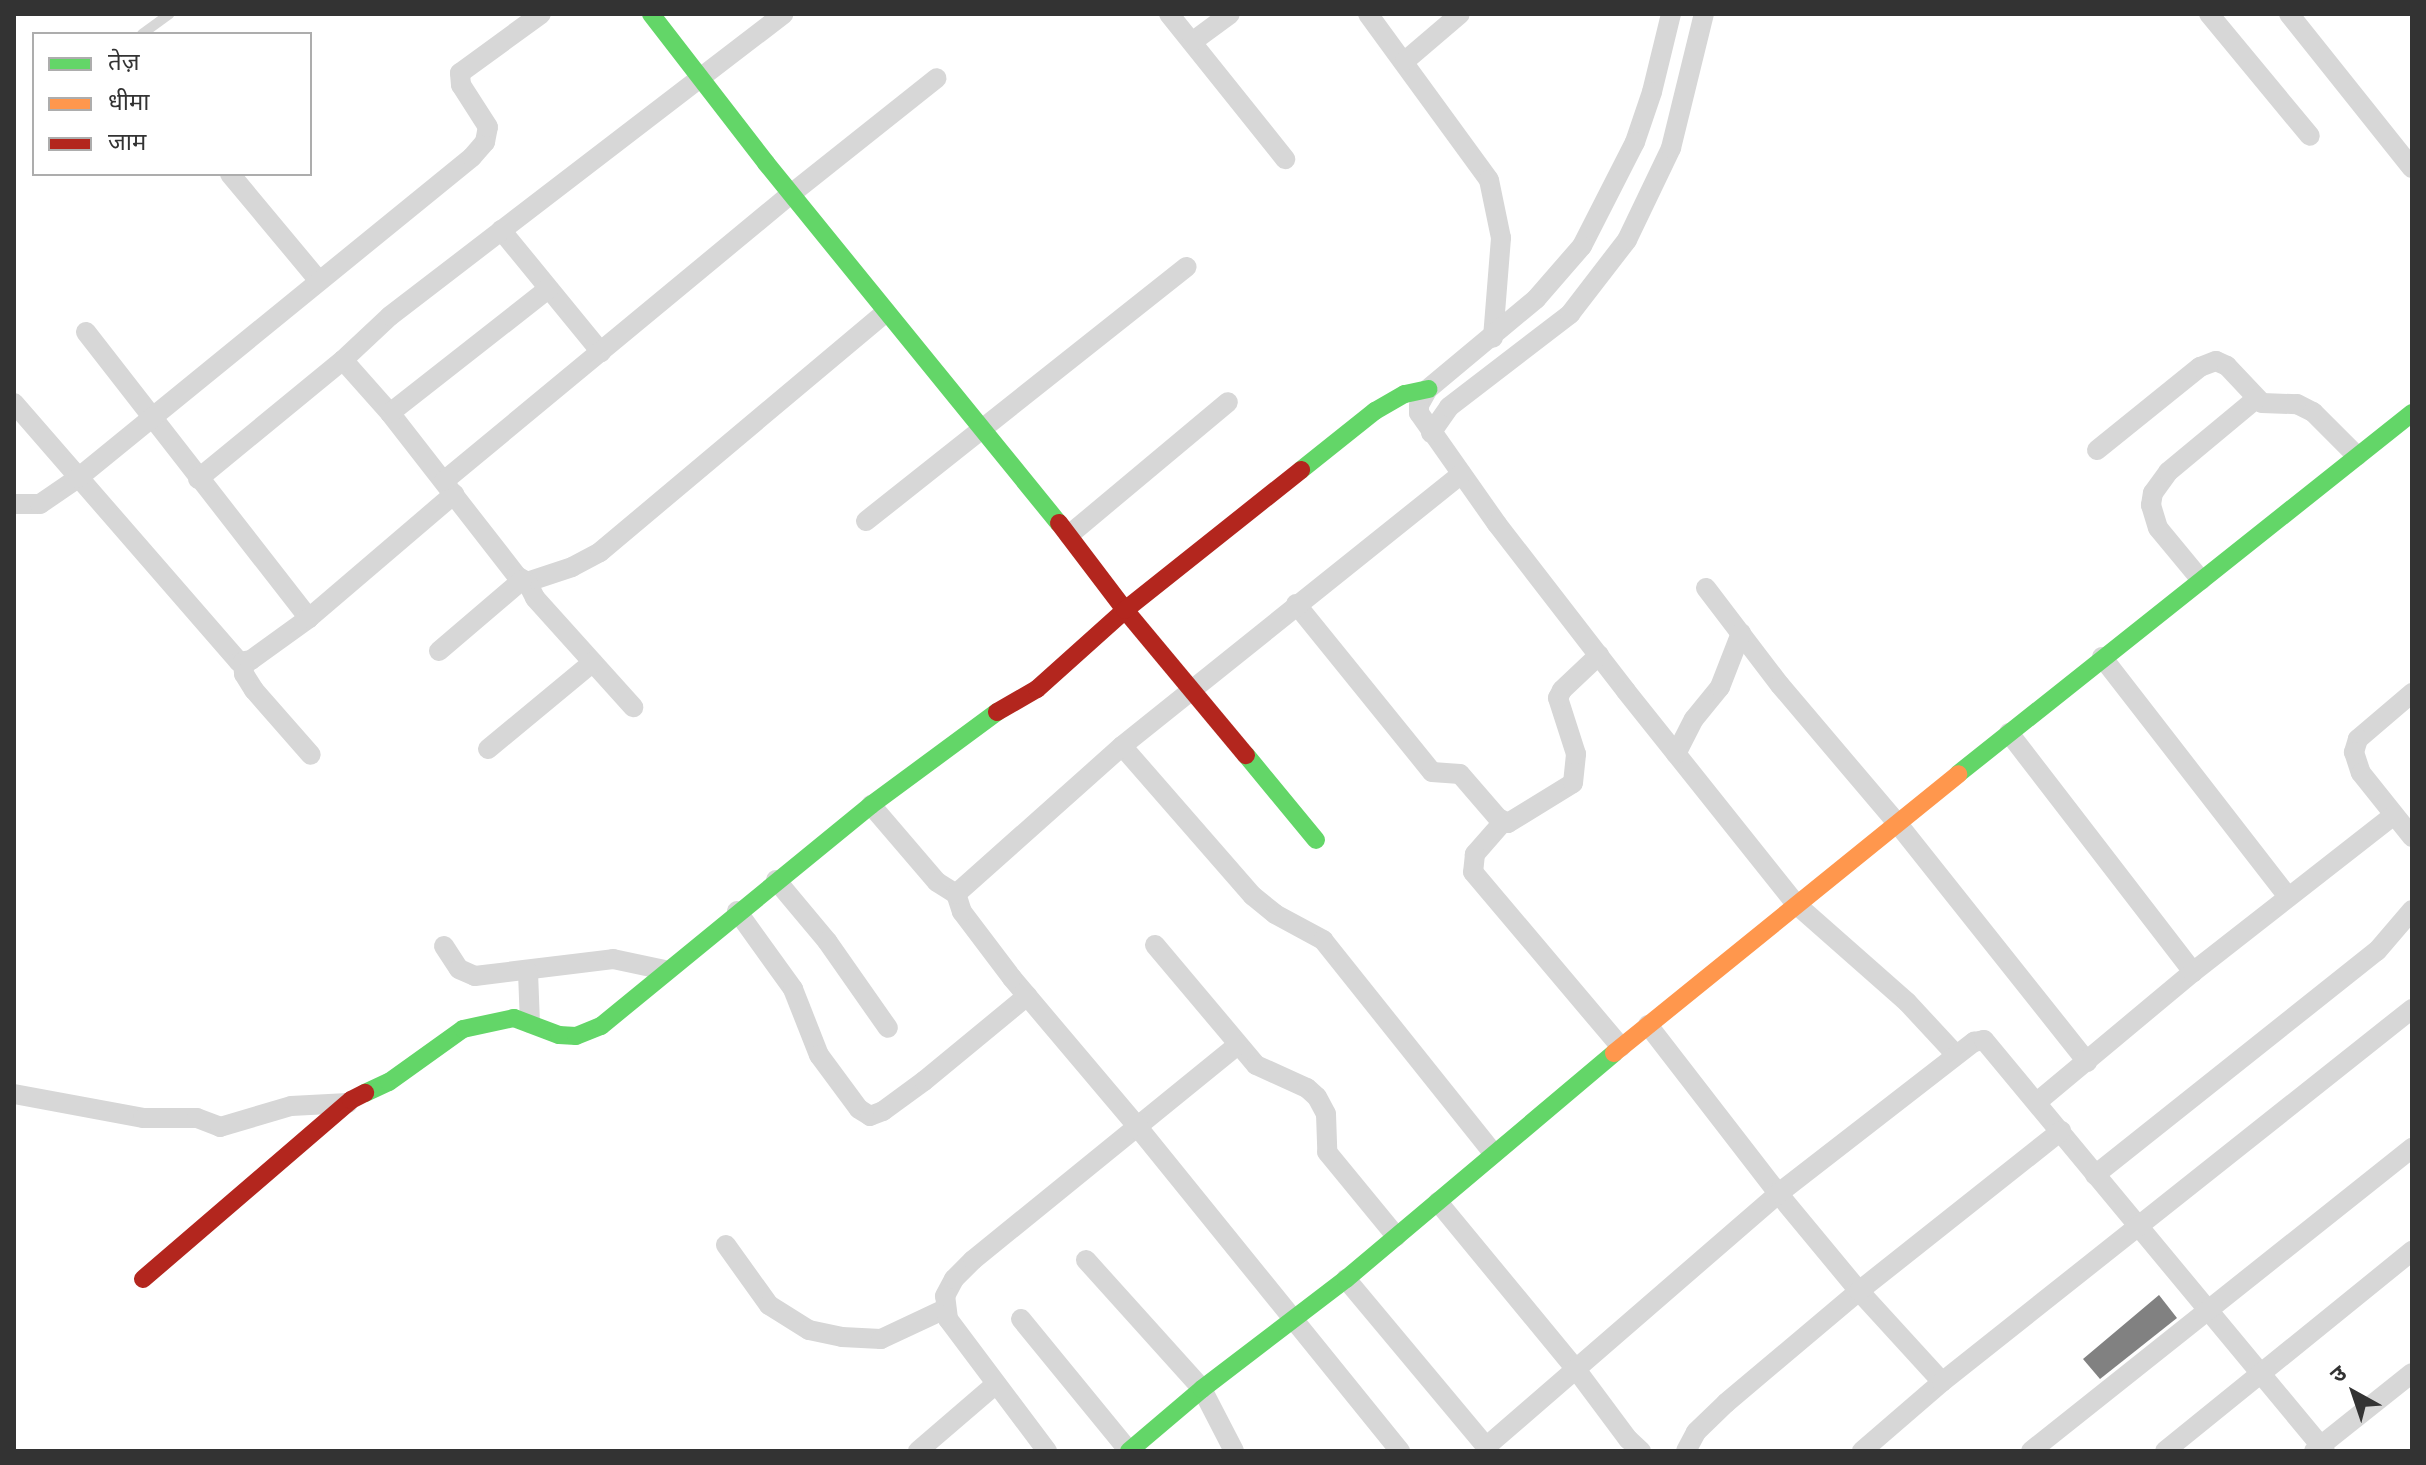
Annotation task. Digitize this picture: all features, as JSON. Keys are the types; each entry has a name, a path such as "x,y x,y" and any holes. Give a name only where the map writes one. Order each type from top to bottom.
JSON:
{"street":[{"path":"14,504 40,504 78,478 480,149 488,127 461,85 460,73 541,14"},
{"path":"651,14 791,194 1069,535 1125,610 1316,840"},
{"path":"198,479 343,360 390,316 783,14"},
{"path":"1169,14 1285,159"},
{"path":"1192,42 1230,14"},
{"path":"1368,14 1479,164 1495,194 1501,238 1493,338"},
{"path":"1405,61 1460,14"},
{"path":"1671,14 1652,92 1611,194 1568,264 1493,338 1428,389 1419,405 1419,413 1461,474 1599,655 1797,905 1907,1002 1956,1055"},
{"path":"1431,433 1449,407 1570,314 1627,240 1671,148 1704,14"},
{"path":"2209,14 2310,136"},
{"path":"2289,14 2412,168"},
{"path":"243,662 309,618 601,352 937,78"},
{"path":"232,176 319,281"},
{"path":"501,230 601,352"},
{"path":"866,521 1186,267"},
{"path":"390,413 548,289"},
{"path":"439,651 524,581 572,567 600,552 886,312"},
{"path":"86,332 309,618"},
{"path":"343,360 390,413 535,598 633,707"},
{"path":"2097,450 2207,363 2216,361 2227,366 2256,399 2268,404 2304,406 2357,456"},
{"path":"143,1279 348,1103 389,1082 448,1038 474,1025 514,1018 559,1035 590,1032 737,911 976,724 1037,689 1125,610 1375,411 1405,394 1428,389"},
{"path":"2201,580 2152,517 2153,493 2168,472 2256,399"},
{"path":"1069,535 1228,402"},
{"path":"14,403 234,659 243,662"},
{"path":"1021,1319 1129,1451 1202,1389 1346,1279 1621,1047 2102,657 2412,413"},
{"path":"956,894 1122,746 1461,474"},
{"path":"1706,588 2087,1062"},
{"path":"1296,604 1432,772 1460,774 1503,822"},
{"path":"1676,754 1694,719 1720,687 1741,633"},
{"path":"1599,655 1562,690 1558,698 1576,754 1573,783 1513,821 1503,822 1475,854 1473,872 1621,1047"},
{"path":"2102,657 2288,897"},
{"path":"243,662 247,681 311,755"},
{"path":"488,749 593,662"},
{"path":"2412,693 2358,739 2355,747 2355,761 2361,773 2412,837"},
{"path":"2009,733 2193,972"},
{"path":"1122,746 1253,896 1275,914 1323,940 1493,1153"},
{"path":"871,805 937,882 956,894 962,912 1027,996 1296,1319 1400,1451"},
{"path":"2037,1102 2193,972 2393,816"},
{"path":"776,880 827,941 888,1028"},
{"path":"2095,1175 2377,951 2412,910"},
{"path":"737,911 793,989 819,1055 859,1109 870,1116 883,1111 936,1072 1027,996"},
{"path":"1155,945 1238,1045 1265,1071 1307,1088 1317,1097 1326,1114 1327,1152 1396,1236"},
{"path":"444,946 465,974 528,972 613,959 665,970"},
{"path":"528,972 530,1023"},
{"path":"1862,1451 1942,1382 2412,1009"},
{"path":"1648,1025 1859,1291 1942,1382"},
{"path":"1346,1279 1488,1449 1575,1368 1779,1193 1956,1055 1974,1042 1984,1040 2262,1372 2320,1449 2412,1373"},
{"path":"1047,1451 948,1319 945,1296 949,1287 973,1260 1238,1045"},
{"path":"14,1094 130,1116 197,1118 220,1127 291,1106 348,1103"},
{"path":"1686,1451 1696,1432 1726,1403 1859,1291 2061,1131"},
{"path":"2031,1451 2412,1148"},
{"path":"1438,1202 1575,1368 1628,1439 1641,1451"},
{"path":"726,1245 769,1305 809,1330 881,1339 945,1309"},
{"path":"2165,1451 2412,1251"},
{"path":"1086,1260 1202,1389 1234,1451"},
{"path":"918,1451 996,1384"}],"lane":[{"path":"145,32 170,14"}],"building":[{"path":"2159,1295 2177,1318 2100,1379 2083,1359"}],"traffic: fast":[{"path":"651,14 766,163 1059,523"},
{"path":"1301,470 1375,411 1405,394 1428,389"},
{"path":"1958,774 2412,413"},
{"path":"365,1093 389,1082 463,1029 514,1018 559,1035 576,1036 601,1026 871,805 997,712"},
{"path":"1246,755 1316,840"},
{"path":"1129,1451 1202,1389 1346,1279 1614,1053"}],"traffic: slow":[{"path":"1614,1053 1958,774"}],"traffic: jam":[{"path":"997,712 1037,689 1125,610 1301,470"},
{"path":"1059,523 1125,610 1246,755"},
{"path":"143,1279 351,1100 365,1093"}]}
